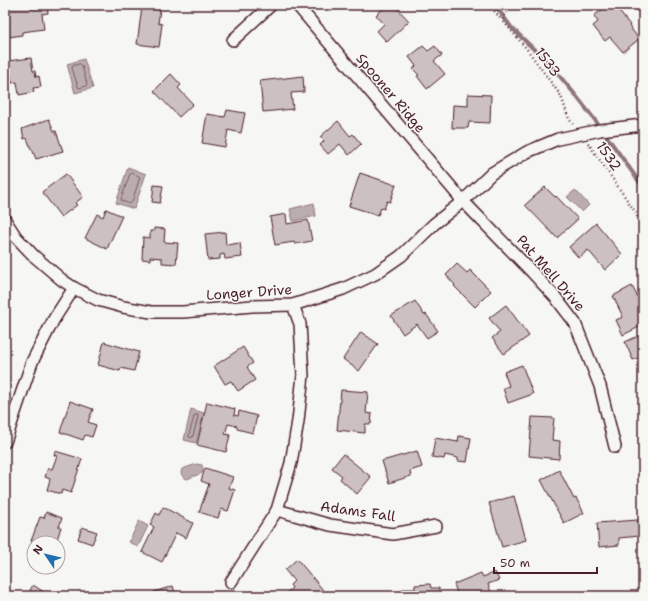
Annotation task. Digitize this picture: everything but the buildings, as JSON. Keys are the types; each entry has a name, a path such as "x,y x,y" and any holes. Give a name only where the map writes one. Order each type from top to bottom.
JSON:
{"street":[{"path":"233,40 271,5"},
{"name":"Spooner Ridge","path":"297,5 463,201"},
{"name":"Longer Drive","path":"5,220 16,237 34,256 62,280 98,300 123,307 151,312 183,312 252,306 293,306 343,289 375,274 401,256 434,224 463,201 492,173 527,152 558,139 606,129 643,125"},
{"name":"Pat Mell Drive","path":"463,201 552,293 575,323 600,386 615,447"},
{"path":"5,442 32,362 54,318 74,288"},
{"path":"231,582 277,510 291,463 298,421 303,375 300,324 293,306"},
{"name":"Adams Fall","path":"277,510 330,525 393,534 436,526"}],"path":[{"name":"1533","path":"489,5 526,48 561,96 569,119 582,134"},
{"path":"502,20 511,5"},
{"name":"1532","path":"582,134 636,213 643,231"}],"water":[{"path":"84,59 93,88 75,93 67,64"},
{"path":"128,167 146,174 134,209 116,203"},
{"path":"575,190 589,205 582,212 567,197"},
{"path":"314,203 316,216 293,221 290,209"},
{"path":"191,409 204,413 196,443 184,440"},
{"path":"197,464 202,465 202,473 187,479 183,477 181,473 182,469"},
{"path":"139,521 148,526 138,547 129,542"}],"waterway":[{"path":"495,5 511,27 552,67 573,92 643,187"},
{"path":"634,596 643,589"}]}
